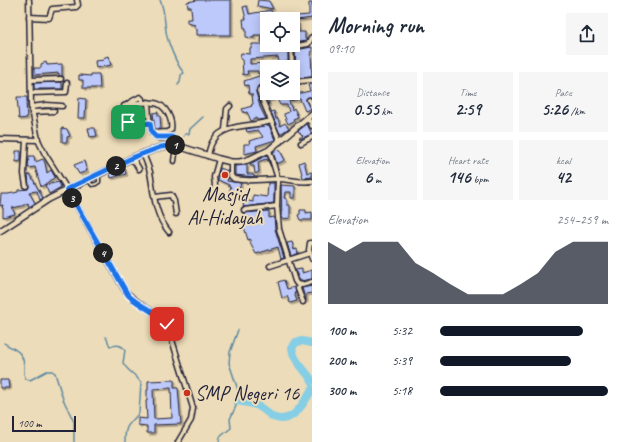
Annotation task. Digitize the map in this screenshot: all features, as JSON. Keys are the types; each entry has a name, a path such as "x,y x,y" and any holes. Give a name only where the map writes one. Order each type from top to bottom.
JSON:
{"street":[{"path":"29,0 30,80 32,110 38,140 44,154 67,189 128,295 137,303 160,317 167,324 193,408 191,420 178,442"},
{"path":"29,17 49,18 52,9 76,7 78,5 77,0"},
{"path":"292,60 291,47 308,44 312,37"},
{"path":"30,80 61,79"},
{"path":"300,81 312,80"},
{"path":"31,93 65,92 67,90 67,83"},
{"path":"262,100 280,142"},
{"path":"309,100 312,106"},
{"path":"148,102 152,133 158,138 172,137 174,139 176,147 174,161"},
{"path":"150,123 133,125 128,122 123,108 124,106 127,104 148,102 158,103 170,118 172,126 170,132 152,133"},
{"path":"32,110 46,105 62,106"},
{"path":"225,130 227,109 230,106"},
{"path":"32,110 54,111"},
{"path":"0,231 67,189 143,153 161,147 175,145 231,162 248,160 269,150 312,114"},
{"path":"306,119 311,122 312,126"},
{"path":"208,156 213,140 225,130 232,127 262,124 271,121"},
{"path":"301,143 312,137"},
{"path":"0,138 38,140"},
{"path":"26,140 24,174 26,186"},
{"path":"269,150 278,179 277,206 279,229 296,282 299,285 298,289 303,302"},
{"path":"143,153 149,170 158,213 161,221 169,232"},
{"path":"130,159 135,162 139,169"},
{"path":"214,195 214,177 219,159"},
{"path":"231,162 231,176 234,179 252,181 278,179 312,181"},
{"path":"154,197 172,195 176,214"},
{"path":"244,210 277,206"},
{"path":"312,243 310,245 312,259"},
{"path":"270,266 310,253"},
{"path":"299,285 312,282"}],"lane":[{"path":"87,180 92,185 96,184 99,182 100,178 96,175"}],"building":[{"path":"198,0 231,0 231,35 197,35 195,25 187,23 187,19 192,19 191,7 188,7 187,2"},
{"path":"258,0 269,1 273,9 257,6"},
{"path":"309,3 312,3 312,18 300,20 300,16 309,15"},
{"path":"247,6 249,14 260,12 260,35 254,35 254,38 246,37 246,28 244,28 243,19 246,19 243,7"},
{"path":"271,10 271,12 260,12"},
{"path":"300,32 305,32 305,39 307,39 306,41 300,42"},
{"path":"252,44 260,44 260,52 288,52 288,60 278,60 278,57 250,59 250,64 260,63 260,74 258,74 258,71 247,71 248,74 243,75 242,59 240,59 241,53 250,54 250,48 252,48"},
{"path":"312,47 312,77 300,78 300,60 296,60 295,52 300,52 300,49"},
{"path":"108,56 111,65 96,68 95,61 104,60 103,58"},
{"path":"46,62 47,65 62,64 62,76 59,76 59,73 34,75 34,68 41,68 41,64"},
{"path":"91,74 99,74 100,88 83,88 83,80 79,80 79,75 91,76"},
{"path":"260,76 260,85 258,86 256,91 260,107 266,119 257,120 256,118 251,121 247,112 244,113 242,109 252,106 251,105 253,104 252,94 249,94 248,85 245,86 244,81"},
{"path":"62,82 62,89 34,89 34,83"},
{"path":"312,84 312,98 309,97 306,99 310,109 305,111 300,99 300,93 310,91 308,85"},
{"path":"17,97 27,97 27,118 19,119"},
{"path":"79,98 86,99 85,118 78,118"},
{"path":"278,100 294,100 289,101 292,110 294,108 298,117 293,119 294,121 288,124 284,115 289,112 287,105 280,105"},
{"path":"274,111 280,126 285,123 289,128 280,134 271,112"},
{"path":"158,112 158,116 160,116 161,129 155,129 153,113"},
{"path":"307,124 312,134 300,139 299,138 303,136 298,131"},
{"path":"269,125 275,140 256,146 257,151 244,154 244,144 250,144 249,141 263,137 258,130 247,132 246,129"},
{"path":"62,128 67,129 70,136 67,137 67,142 62,142"},
{"path":"88,128 95,128 97,136 90,137"},
{"path":"279,149 285,160 277,164 273,152"},
{"path":"16,151 21,151 21,161 16,162"},
{"path":"267,155 271,167 267,159 258,162 259,172 255,174 254,166 250,166 250,164"},
{"path":"29,156 34,156 35,162 43,159 47,173 51,170 55,177 41,187 35,167 28,168"},
{"path":"84,161 87,171 79,174 74,165"},
{"path":"304,161 307,173 312,172 312,177 303,178 299,163"},
{"path":"247,165 247,174 253,174 255,177 235,175 235,166"},
{"path":"124,167 126,174 111,178 110,173"},
{"path":"220,168 228,171 227,181 241,183 236,194 229,192 231,187 229,185 218,180"},
{"path":"30,174 43,198 40,200 37,191 29,192 35,203 29,207 28,203 12,208 15,214 3,217 3,205 0,206 1,194 8,194 18,192 18,190 28,189 28,175"},
{"path":"59,182 61,187 49,194 45,185"},
{"path":"268,183 274,183 274,203 243,207 244,200 253,202 253,195 267,197"},
{"path":"281,185 295,186 295,198 291,198 291,192 285,192 284,198 287,199 287,205 290,205 290,218 282,219"},
{"path":"300,210 306,210 306,213 312,212 312,220 300,220 298,215 300,214"},
{"path":"269,211 269,218 274,217 275,229 284,258 281,259 278,247 256,254 251,245 250,239 248,240 244,227 243,213"},
{"path":"292,242 294,250 297,249 298,253 291,256 287,243"},
{"path":"302,269 302,273 312,270 312,279 300,281 295,270"},
{"path":"284,280 287,289 295,287 296,293 294,293 297,301 290,303 287,296 282,298 278,282"},
{"path":"312,286 312,293 306,294 306,301 302,288"},
{"path":"0,380 8,380 9,388 0,388"},
{"path":"174,380 174,388 178,388 181,424 154,425 154,433 147,433 147,426 138,425 138,418 147,419 146,401 148,381","holes":["171,388 172,418 154,419 153,389"]}],"waterway":[{"path":"160,0 164,11 168,41 175,59 184,73 181,75 178,85"},
{"path":"184,136 185,134 189,134 190,129 203,117"},
{"path":"219,442 220,437 231,428 230,419 236,406 239,393 229,363 230,352 238,330"},
{"path":"106,337 110,346 119,345 125,350 123,363 141,383 139,413 127,428 125,442"},
{"path":"312,343 302,341 296,342 292,348 297,361 312,381"},
{"path":"4,343 17,351 22,357 26,379 30,380 47,371 52,371 55,373 63,399 74,422 74,442"},
{"path":"237,401 258,406 273,417 280,419 292,416 297,412 312,389"}],"place":[{"name":"Masjid Al-Hidayah","path":"225,175"},
{"name":"SMP Negeri 16","path":"187,393"}],"route":[{"path":"128,122 133,125 150,123 152,133 156,137 172,137 175,145 161,147 134,157 67,189 128,295 137,303 160,317 167,324"}]}
